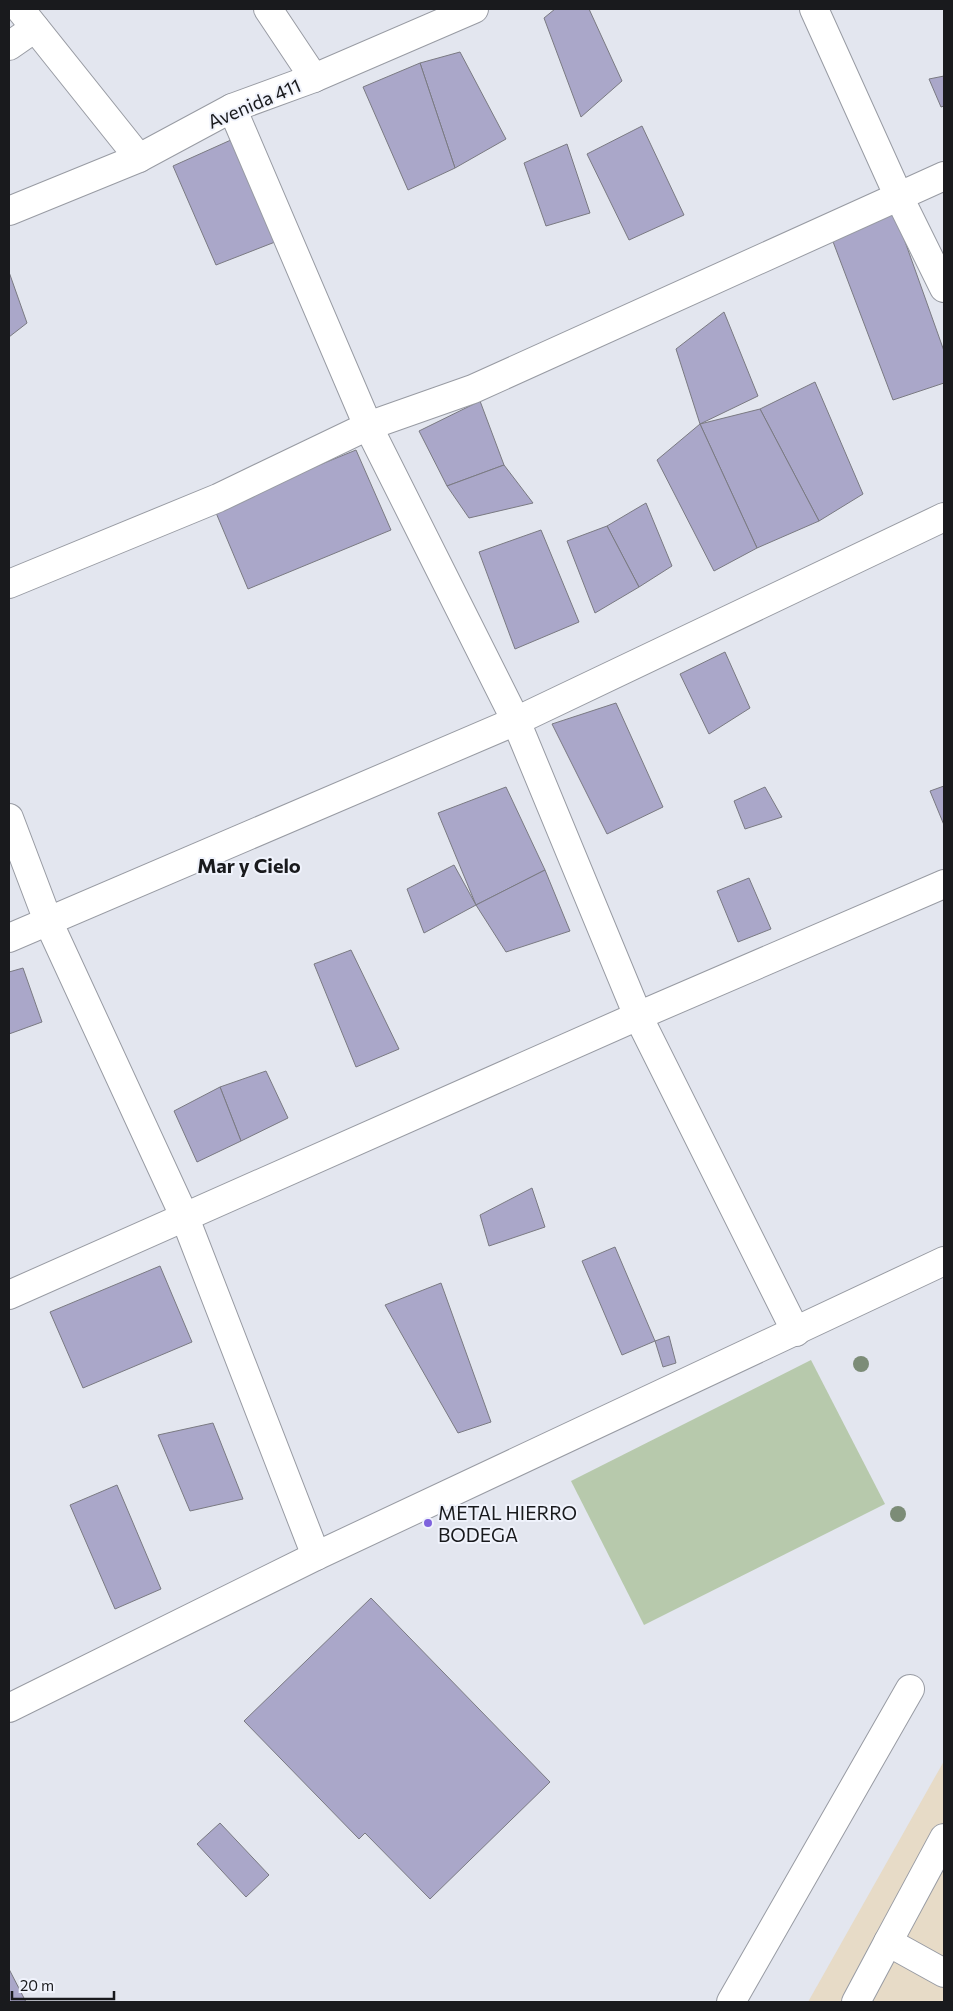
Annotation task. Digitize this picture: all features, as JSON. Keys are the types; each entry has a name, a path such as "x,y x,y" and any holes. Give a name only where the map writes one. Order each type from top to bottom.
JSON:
{"street":[{"path":"268,9 314,78"},
{"name":"Avenida 411","path":"9,212 139,158 232,108 314,78 474,9"},
{"path":"814,9 898,195 944,288"},
{"path":"9,46 28,18 139,158"},
{"path":"232,108 368,426 516,721 638,1016 796,1332"},
{"path":"9,584 218,498 368,426 473,389 898,195 944,176"},
{"path":"9,938 516,721 944,517"},
{"path":"9,818 48,921 185,1218 316,1556"},
{"path":"9,1295 638,1016 944,884"},
{"path":"9,1708 316,1556 944,1261"},
{"path":"731,2002 910,1689"},
{"path":"856,2002 944,1838"},
{"path":"888,1942 944,1973"}],"shaded area":[{"path":"944,1761 944,2002 808,2002"}],"green space":[{"path":"811,1360 885,1504 644,1625 571,1481"}],"building":[{"path":"555,9 589,9 622,81 581,117 544,18"},
{"path":"460,52 506,139 455,168 420,63"},
{"path":"420,63 455,168 408,190 363,87"},
{"path":"944,76 944,106 941,107 929,79"},
{"path":"642,126 684,215 629,240 587,154"},
{"path":"242,135 275,242 216,265 173,166"},
{"path":"567,144 590,213 546,226 524,163"},
{"path":"892,205 944,351 944,383 893,400 832,239"},
{"path":"9,272 27,323 9,337"},
{"path":"724,312 758,396 700,424 676,349"},
{"path":"815,382 863,494 819,521 760,409"},
{"path":"480,401 504,465 447,486 419,431"},
{"path":"760,409 819,521 757,548 700,424"},
{"path":"700,424 757,548 714,571 657,460"},
{"path":"356,450 391,530 248,589 214,508"},
{"path":"504,465 533,503 469,518 447,486"},
{"path":"646,503 672,566 639,587 607,526"},
{"path":"607,526 639,587 595,613 567,541"},
{"path":"541,530 579,622 515,649 479,552"},
{"path":"725,652 750,708 709,734 680,674"},
{"path":"616,703 663,807 607,834 552,724"},
{"path":"944,786 944,825 930,791"},
{"path":"506,787 545,870 476,905 438,813"},
{"path":"765,787 782,817 745,829 734,801"},
{"path":"454,865 476,905 424,933 407,889"},
{"path":"545,870 570,931 506,952 476,905"},
{"path":"749,878 771,929 738,942 717,891"},
{"path":"351,950 399,1049 356,1067 314,964"},
{"path":"23,968 42,1022 9,1034 9,972"},
{"path":"266,1071 288,1118 241,1141 220,1087"},
{"path":"220,1087 241,1141 197,1162 174,1111"},
{"path":"532,1188 545,1227 489,1246 480,1215"},
{"path":"615,1247 655,1341 622,1355 582,1261"},
{"path":"160,1266 192,1342 83,1388 50,1312"},
{"path":"441,1283 491,1422 458,1433 385,1305"},
{"path":"669,1336 676,1363 663,1367 655,1341"},
{"path":"213,1423 243,1499 190,1511 158,1435"},
{"path":"117,1485 161,1589 115,1609 70,1505"},
{"path":"371,1598 550,1782 430,1899 365,1833 359,1839 244,1721"},
{"path":"220,1823 269,1875 246,1897 197,1844"},
{"path":"9,1969 26,2002 9,2002"}],"place":[{"name":"METAL HIERRO BODEGA","path":"428,1523"}],"district":[{"name":"Mar y Cielo","path":"249,865"}]}
